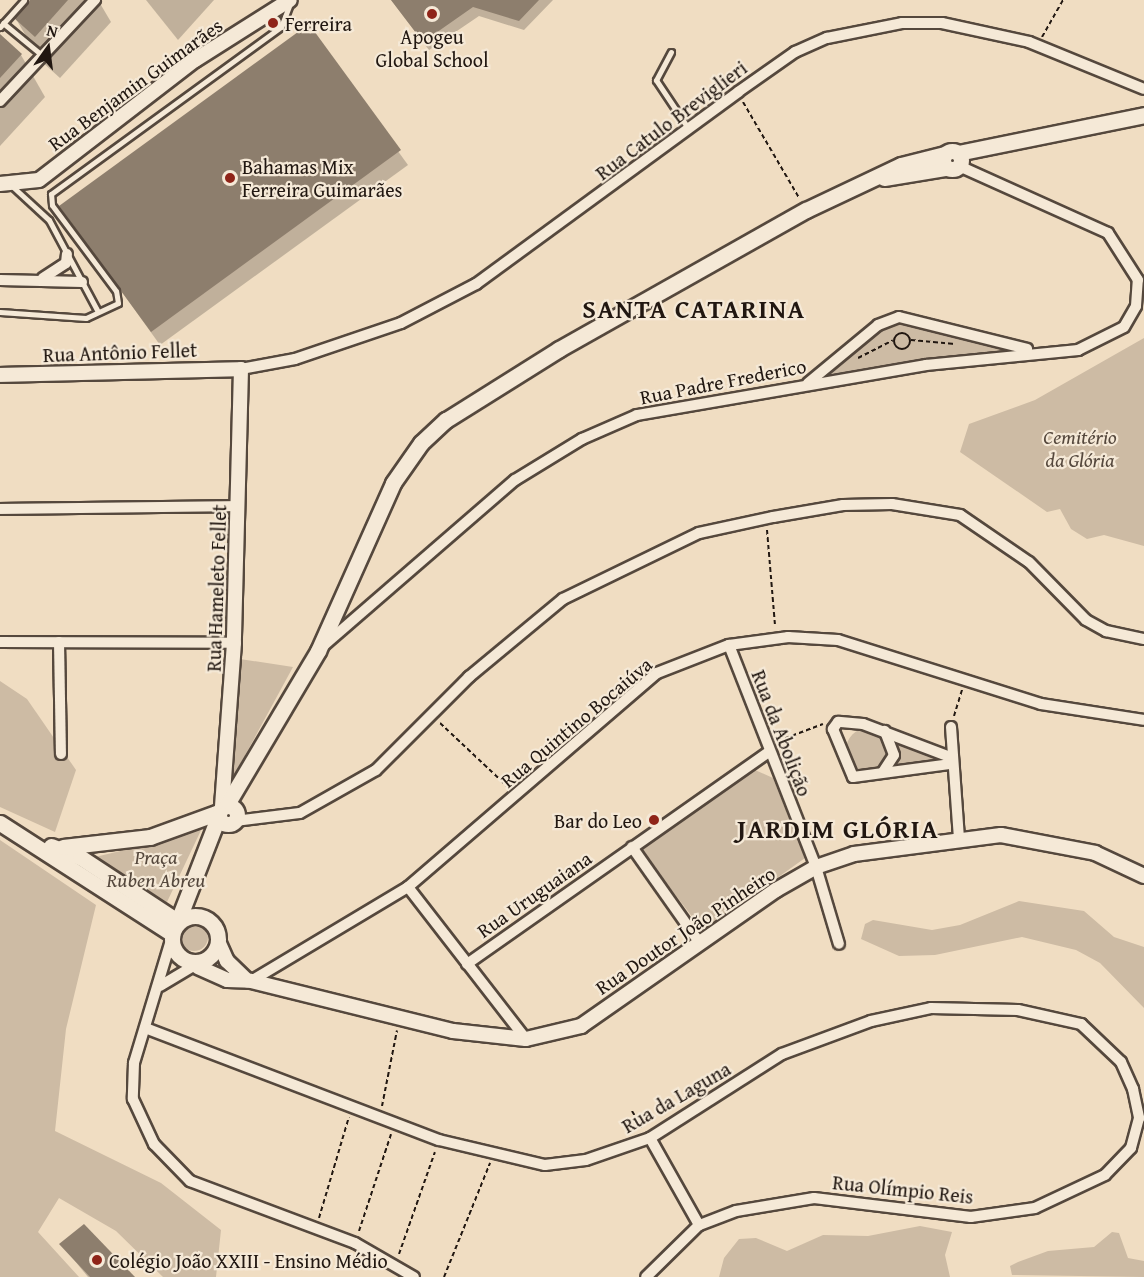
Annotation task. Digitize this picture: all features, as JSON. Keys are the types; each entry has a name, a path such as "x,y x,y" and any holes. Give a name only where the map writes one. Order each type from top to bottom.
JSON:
{"main road":[{"path":"175,928 192,878 246,774 318,651 393,483 421,443 446,420 559,349 806,210 873,180 954,161 993,148 1144,115"},
{"path":"57,848 133,841 227,814"},
{"path":"0,823 175,928"},
{"path":"20,834 80,857 175,928 196,966 211,957 218,941 208,921 198,915 192,878"},
{"path":"175,928 198,915"}],"street":[{"path":"0,101 95,0"},
{"name":"Rua Benjamin Guimarães","path":"5,184 39,180 195,60 290,0"},
{"name":"Rua Catulo Breviglieri","path":"241,369 295,359 401,323 476,284 795,52 866,28 942,22 1037,45 1144,89"},
{"path":"807,383 879,325 899,317 921,318 1033,351 1078,350 1124,327 1136,306 1138,280 1108,233 954,161"},
{"path":"40,280 55,274 67,254"},
{"path":"0,280 81,282"},
{"name":"Rua Padre Frederico","path":"318,651 470,514 582,439 637,415 807,383 1033,351"},
{"name":"Rua Antônio Fellet","path":"0,375 241,369"},
{"name":"Rua Hameleto Fellet","path":"227,814 239,506 241,369"},
{"path":"227,814 300,813 339,795 376,770 431,714 516,634 563,599 699,534 766,519 872,504 960,516 1029,562 1086,620 1106,631 1144,639"},
{"path":"0,509 239,506"},
{"name":"Rua Quintino Bocaiúva","path":"249,980 408,887 657,674 729,645 776,638 838,640 1041,704 1144,720"},
{"path":"0,642 234,642"},
{"path":"59,642 61,754"},
{"name":"Rua da Abolição","path":"729,645 816,867 839,944"},
{"path":"838,723 884,731 951,760 853,777 838,723"},
{"path":"951,727 951,760 959,838"},
{"path":"883,772 894,747 884,731"},
{"name":"Rua Uruguaiana","path":"467,964 768,748"},
{"name":"Rua Doutor João Pinheiro","path":"196,966 211,975 249,980 491,1039 526,1039 581,1026 699,942 816,867 854,854 959,838 1001,835 1095,853 1144,876"},
{"path":"632,847 699,942"},
{"path":"408,887 526,1039"},
{"path":"175,928 148,1029 134,1063 133,1099 154,1144 190,1181 355,1243 414,1277"},
{"path":"218,941 227,961 249,980"},
{"path":"160,986 196,966"},
{"name":"Rua da Laguna","path":"148,1029 439,1140 492,1157 545,1166 586,1160 647,1134 782,1054 871,1021 931,1008 1018,1010 1081,1024 1121,1062 1139,1118"},
{"name":"Rua Olímpio Reis","path":"646,1277 699,1225 736,1211 814,1198 971,1217 1035,1208 1105,1175 1131,1148 1139,1118"},
{"path":"647,1134 699,1225"}],"lane":[{"path":"24,0 2,25 43,56"},
{"path":"0,312 81,318 97,310 114,306 119,298 52,205 52,192 281,27 290,0"},
{"path":"672,52 656,80 689,129"},
{"path":"5,184 49,220 97,310"}],"path":[{"path":"1037,45 1063,0"},
{"path":"738,92 806,210"},
{"path":"898,333 910,337 905,349 894,343 898,333"},
{"path":"766,519 776,638"},
{"path":"951,727 964,681"},
{"path":"431,714 516,795"},
{"path":"768,748 826,723 838,723"},
{"path":"379,1119 400,1018"},
{"path":"316,1228 352,1108"},
{"path":"632,1111 647,1134"},
{"path":"355,1243 394,1124"},
{"path":"394,1265 439,1140"},
{"path":"444,1277 492,1157"}],"green space":[{"path":"900,322 1011,350 824,375 880,329"},
{"name":"Cemitério da Glória","path":"1144,338 1144,546 1104,535 1087,539 1071,529 1060,509 1047,512 960,452 969,424 1035,400"},
{"path":"240,659 293,667 230,783 229,782"},
{"path":"0,681 27,699 76,770 55,832 0,807"},
{"path":"868,728 884,734 890,750 884,766 868,772 852,766 846,750 852,734"},
{"path":"893,740 943,759 888,769"},
{"path":"755,770 773,778 805,858 703,931 641,850"},
{"name":"Praça Ruben Abreu","path":"204,824 167,902 95,857 154,843"},
{"path":"0,840 96,905 66,1029 55,1131 161,1183 221,1230 216,1277 163,1277 116,1231 59,1198 38,1232 79,1277 0,1277"},
{"path":"1019,901 1084,911 1114,937 1144,947 1144,1008 1100,963 1076,950 1022,937 935,955 899,956 861,939 865,924 873,920 932,930 960,925"},
{"path":"194,923 204,927 208,937 204,947 194,951 184,947 180,937 184,927"},
{"path":"920,1226 952,1232 945,1255 950,1277 719,1277 724,1258 739,1239 756,1238 787,1251 823,1235 868,1236"},
{"path":"1112,1232 1119,1233 1128,1258 1144,1261 1144,1277 1012,1275 1010,1266 1018,1262 1048,1251 1094,1247"}],"building":[{"path":"30,0 68,0 35,37 14,18"},
{"name":"Apogeu Global School","path":"391,0 539,0 519,21 473,7 423,42"},
{"name":"Bahamas Mix Ferreira Guimarães","path":"309,24 401,150 151,332 59,206"},
{"path":"0,34 22,54 0,78"},
{"name":"Colégio João XXIII - Ensino Médio","path":"84,1224 135,1277 90,1277 59,1244"}],"place":[{"name":"Apogeu Global School","path":"432,14"},
{"name":"Ferreira","path":"273,23"},
{"name":"Bahamas Mix Ferreira Guimarães","path":"230,178"},
{"name":"Bar do Leo","path":"654,820"},
{"name":"Colégio João XXIII - Ensino Médio","path":"97,1260"}],"district":[{"name":"SANTA CATARINA","path":"694,309"},
{"name":"JARDIM GLÓRIA","path":"838,829"}]}
